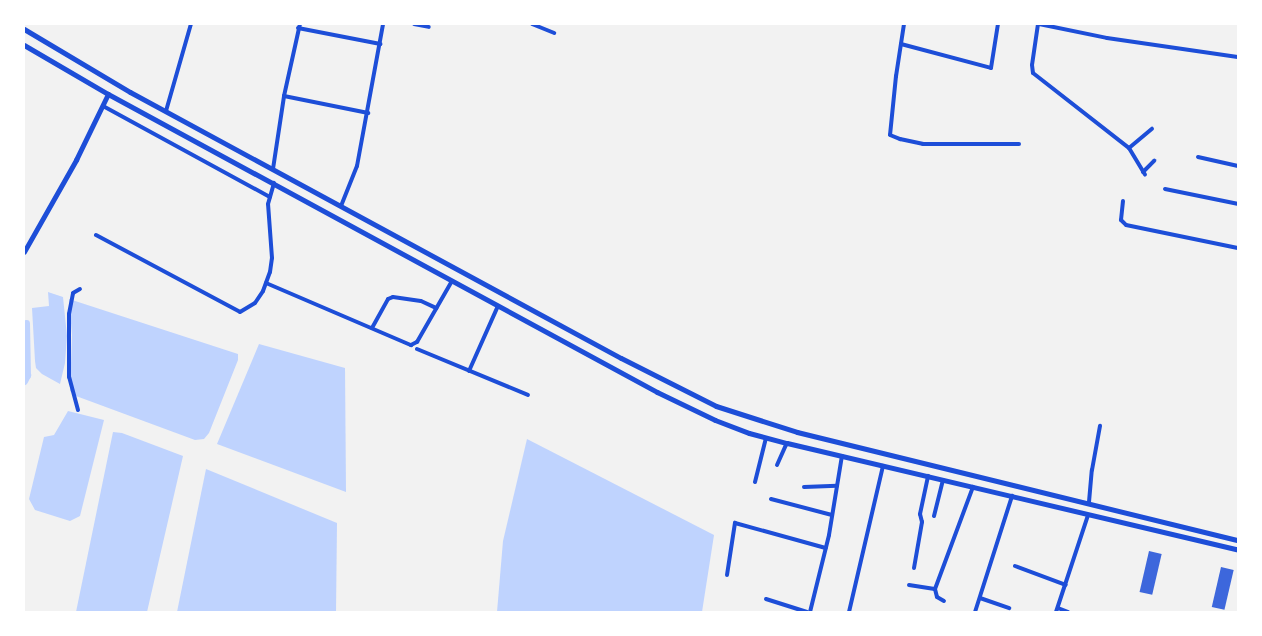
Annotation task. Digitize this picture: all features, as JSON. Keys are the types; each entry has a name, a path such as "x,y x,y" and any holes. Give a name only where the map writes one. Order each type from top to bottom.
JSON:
{"main road":[{"path":"24,29 101,76 444,262 667,382 730,411 796,432 1089,502 1238,540"},
{"path":"26,47 108,94 498,306 677,402 733,427 766,438 1238,550"},
{"path":"438,273 444,262"}],"street":[{"path":"166,111 191,24"},
{"path":"342,206 357,166 384,24"},
{"path":"414,24 429,27"},
{"path":"532,24 554,32"},
{"path":"904,24 890,135 923,144 1019,144"},
{"path":"901,44 991,68 998,24"},
{"path":"1154,161 1144,174 1131,146 1034,73 1032,69 1039,24 1107,38 1238,57"},
{"path":"273,168 284,96 299,26 380,44"},
{"path":"24,252 76,160 108,94"},
{"path":"284,96 368,113"},
{"path":"103,106 270,197"},
{"path":"1131,146 1152,129"},
{"path":"1198,157 1238,166"},
{"path":"96,235 234,311 245,311 254,303 266,282 272,258 268,204 274,183"},
{"path":"1165,189 1238,204"},
{"path":"1123,201 1121,220 1126,225 1238,248"},
{"path":"266,282 411,345 417,342 452,281"},
{"path":"78,410 69,377 69,314 73,293 80,289"},
{"path":"372,328 388,299 393,297 421,302 436,308"},
{"path":"469,371 498,306"},
{"path":"416,349 528,395"},
{"path":"1089,502 1092,470 1100,426"},
{"path":"755,482 766,438"},
{"path":"777,466 787,443"},
{"path":"766,599 809,612 826,548 842,456"},
{"path":"849,612 883,466"},
{"path":"914,568 922,522 920,514 928,476"},
{"path":"934,516 943,480"},
{"path":"804,487 837,486"},
{"path":"944,601 937,597 935,589 973,487"},
{"path":"975,612 1012,496"},
{"path":"771,499 832,516"},
{"path":"1068,612 1057,610 1088,515"},
{"path":"727,575 735,523 826,548"},
{"path":"1015,566 1066,585"},
{"path":"908,585 935,589"},
{"path":"980,598 1009,608"}],"water":[{"path":"48,292 63,297 67,336 65,363 60,384 42,374 36,368 35,361 32,308 49,306"},
{"path":"69,299 238,354 238,360 209,433 204,439 195,440 76,396 70,391 72,335"},
{"path":"259,344 345,368 346,492 217,444"},
{"path":"68,411 104,420 80,516 70,521 35,510 29,499 44,437 54,435"},
{"path":"113,432 122,433 183,456 147,612 76,612"},
{"path":"527,439 714,535 702,612 497,612 503,541"},
{"path":"206,469 337,523 336,612 177,612"}],"building":[{"path":"1149,551 1162,554 1152,595 1140,592"},
{"path":"1221,567 1234,570 1224,610 1212,607"}],"waterway":[{"path":"24,381 27,375 26,323"}]}
